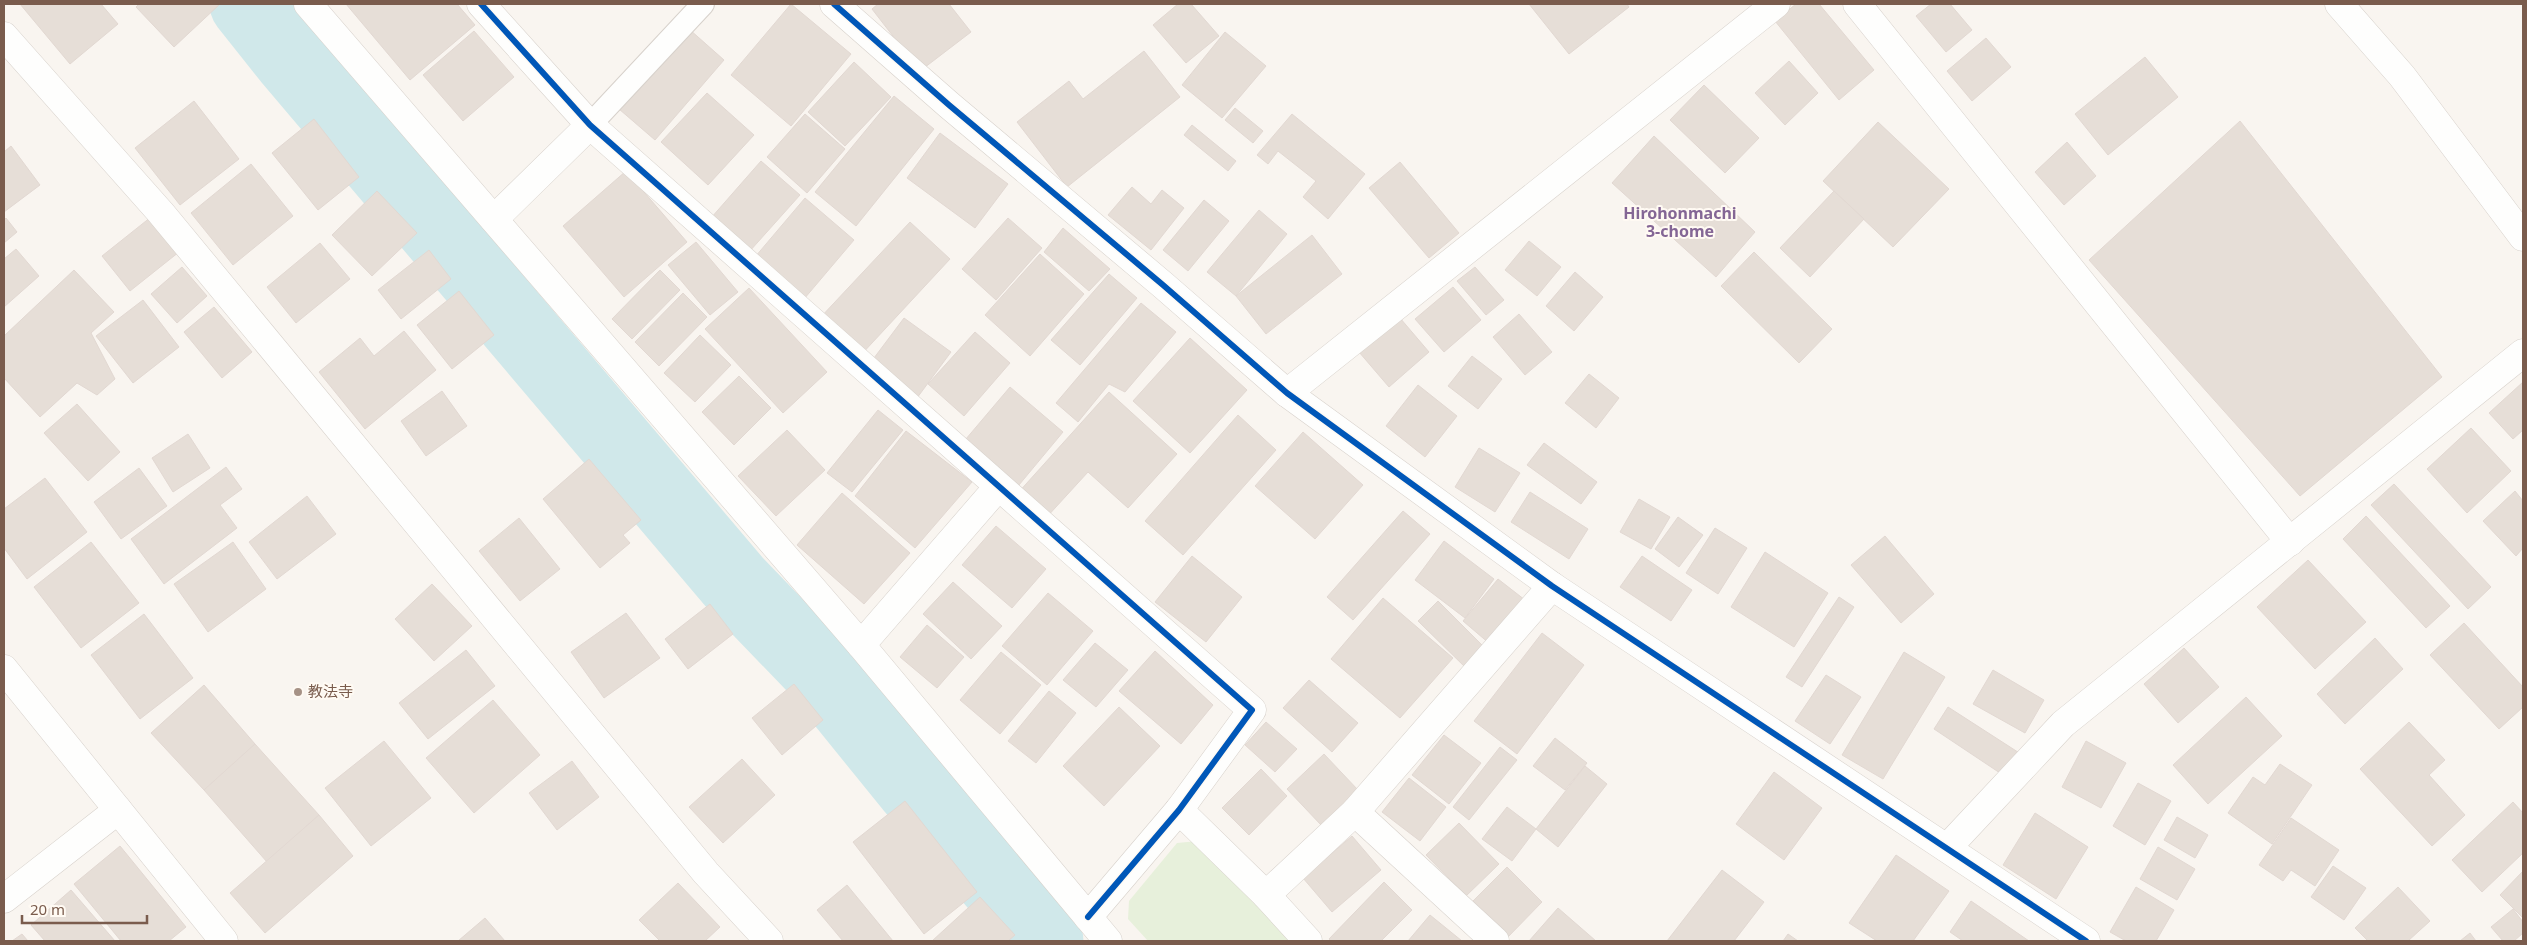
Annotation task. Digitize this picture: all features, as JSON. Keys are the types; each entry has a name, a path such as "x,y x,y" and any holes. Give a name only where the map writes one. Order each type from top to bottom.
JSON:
{"street":[{"path":"308,4 861,644 1108,941"},
{"path":"481,4 590,125 1252,710 1179,810 1088,918"},
{"path":"834,4 949,105 1156,278 1288,393 1552,586 2086,941"},
{"path":"1288,393 1776,4"},
{"path":"1857,4 2290,542"},
{"path":"2339,4 2402,76 2523,237"},
{"path":"4,36 161,213 706,873 769,941"},
{"path":"494,219 590,125"},
{"path":"1947,848 2063,724 2523,353"},
{"path":"861,644 998,487"},
{"path":"1266,895 1355,812 1552,586"},
{"path":"4,669 224,941"},
{"path":"4,898 118,810"},
{"path":"1179,810 1266,895 1308,941"},
{"path":"1355,812 1495,941"}],"lane":[{"path":"590,125 703,4"}],"green space":[{"path":"1198,841 1291,941 1148,941 1128,919 1129,901 1177,843"}],"building":[{"path":"20,4 101,4 118,24 70,64"},
{"path":"139,4 220,4 174,47 136,7"},
{"path":"346,4 457,4 475,25 410,80"},
{"path":"791,4 851,54 791,126 731,75"},
{"path":"878,4 949,4 971,32 920,71 872,9"},
{"path":"1178,4 1191,4 1219,36 1186,63 1153,25"},
{"path":"1529,4 1627,4 1629,7 1569,54"},
{"path":"1796,4 1819,4 1874,70 1839,100 1775,21"},
{"path":"1931,4 1950,4 1972,30 1946,52 1916,16"},
{"path":"689,29 724,60 655,140 619,109"},
{"path":"474,31 514,77 463,121 423,75"},
{"path":"1225,32 1266,66 1222,118 1182,85"},
{"path":"1986,38 2011,67 1972,101 1947,71"},
{"path":"1144,51 1180,97 1067,187 1017,122 1069,81 1083,99"},
{"path":"2145,57 2178,97 2108,155 2075,114"},
{"path":"1789,61 1818,93 1785,125 1755,93"},
{"path":"854,62 891,97 845,146 808,112"},
{"path":"1704,85 1759,138 1725,173 1670,120"},
{"path":"707,93 754,135 708,185 661,142"},
{"path":"894,96 934,129 856,226 815,192"},
{"path":"194,101 239,159 180,205 135,148"},
{"path":"1235,108 1263,131 1253,143 1225,120"},
{"path":"805,114 845,149 807,193 767,157"},
{"path":"1292,114 1365,174 1328,219 1303,197 1316,181 1278,151 1268,164 1257,155"},
{"path":"314,119 359,177 318,210 272,153"},
{"path":"2240,121 2442,377 2300,496 2089,260"},
{"path":"1878,122 1949,189 1893,247 1823,181"},
{"path":"1192,125 1236,161 1228,171 1184,135"},
{"path":"940,133 1008,184 975,228 907,178"},
{"path":"1654,136 1755,232 1716,277 1612,183"},
{"path":"2067,142 2096,176 2064,205 2035,172"},
{"path":"11,146 40,185 4,212 4,152"},
{"path":"761,161 800,195 749,252 711,218"},
{"path":"1400,162 1459,233 1429,258 1369,188"},
{"path":"251,164 293,216 233,265 191,213"},
{"path":"626,171 687,242 624,297 563,226"},
{"path":"1132,187 1151,204 1162,190 1184,208 1151,250 1108,215"},
{"path":"377,191 417,233 372,276 332,235"},
{"path":"1834,191 1864,219 1810,277 1780,248"},
{"path":"805,198 854,240 804,299 755,257"},
{"path":"1204,200 1229,221 1188,271 1163,250"},
{"path":"1259,210 1287,234 1236,296 1207,272"},
{"path":"151,217 179,252 130,291 102,256"},
{"path":"6,218 17,232 4,243 4,220"},
{"path":"1008,218 1042,248 996,300 962,269"},
{"path":"910,222 950,259 859,357 819,319"},
{"path":"1063,228 1110,269 1089,291 1044,252"},
{"path":"1312,235 1342,274 1266,334 1236,296"},
{"path":"1529,241 1561,267 1537,296 1505,270"},
{"path":"696,242 738,292 710,315 668,265"},
{"path":"320,243 350,279 296,323 267,287"},
{"path":"16,249 39,276 4,307 4,259"},
{"path":"429,250 451,279 401,319 378,290"},
{"path":"1754,252 1832,329 1799,363 1721,286"},
{"path":"1040,254 1084,294 1030,356 985,315"},
{"path":"182,267 207,296 177,323 151,294"},
{"path":"1475,267 1504,300 1486,315 1457,281"},
{"path":"74,270 114,312 91,333 115,379 97,395 77,383 40,417 4,378 4,336"},
{"path":"660,270 680,290 632,339 612,319"},
{"path":"1575,272 1603,297 1574,331 1546,306"},
{"path":"1109,274 1137,298 1080,365 1051,340"},
{"path":"1453,287 1481,320 1444,352 1415,319"},
{"path":"749,288 827,372 783,413 705,329"},
{"path":"459,291 494,335 452,369 417,325"},
{"path":"683,293 707,317 659,366 635,342"},
{"path":"143,300 179,347 133,383 96,336"},
{"path":"1141,303 1176,332 1125,392 1109,384 1078,422 1056,403"},
{"path":"214,307 252,352 222,378 184,332"},
{"path":"1519,314 1552,352 1525,375 1493,337"},
{"path":"904,318 951,352 914,402 868,366"},
{"path":"1400,318 1429,352 1389,387 1359,352"},
{"path":"404,331 436,370 365,429 319,372 360,338 374,356"},
{"path":"975,332 1010,363 964,416 928,384"},
{"path":"700,335 731,365 695,402 664,373"},
{"path":"1190,338 1247,390 1190,453 1133,401"},
{"path":"1472,356 1502,379 1478,409 1448,386"},
{"path":"1589,374 1619,398 1596,428 1565,403"},
{"path":"739,376 771,408 734,445 702,412"},
{"path":"2523,382 2523,430 2513,439 2489,413"},
{"path":"1418,385 1457,416 1425,457 1386,426"},
{"path":"1010,387 1063,432 1014,491 960,446"},
{"path":"442,391 467,426 426,456 401,421"},
{"path":"1109,392 1177,454 1128,508 1088,472 1045,519 1017,494"},
{"path":"77,404 120,452 88,481 44,433"},
{"path":"878,410 903,430 852,492 827,473"},
{"path":"1238,415 1276,450 1183,555 1145,521"},
{"path":"2471,428 2511,471 2467,513 2427,469"},
{"path":"787,430 825,470 776,516 738,476"},
{"path":"906,431 972,482 915,548 855,496"},
{"path":"1303,432 1363,485 1315,539 1255,486"},
{"path":"188,434 210,468 173,492 152,458"},
{"path":"1544,443 1597,482 1581,504 1527,465"},
{"path":"1479,448 1520,473 1495,512 1455,487"},
{"path":"589,459 641,520 623,535 630,543 600,568 543,499"},
{"path":"226,467 242,489 220,505 237,528 164,584 131,539"},
{"path":"139,468 167,506 121,539 94,502"},
{"path":"45,478 87,532 27,579 4,548 4,509"},
{"path":"2394,484 2491,587 2468,609 2371,505"},
{"path":"2515,491 2523,501 2523,548 2516,556 2483,521"},
{"path":"1530,492 1588,529 1569,559 1511,522"},
{"path":"842,493 910,553 864,604 797,545"},
{"path":"307,496 336,534 277,579 249,542"},
{"path":"1639,499 1670,517 1651,549 1620,532"},
{"path":"1403,511 1430,534 1353,620 1327,597"},
{"path":"2366,516 2450,606 2426,628 2343,539"},
{"path":"1678,517 1703,535 1679,567 1655,549"},
{"path":"519,518 560,569 520,601 479,551"},
{"path":"996,526 1046,569 1012,608 962,565"},
{"path":"1715,528 1747,548 1718,594 1686,573"},
{"path":"1885,536 1934,594 1901,623 1851,565"},
{"path":"1444,541 1494,579 1465,618 1415,580"},
{"path":"91,542 139,603 81,648 34,587"},
{"path":"233,542 266,589 208,632 174,584"},
{"path":"1765,552 1828,593 1794,647 1731,607"},
{"path":"1192,556 1242,597 1206,642 1155,602"},
{"path":"1642,556 1692,590 1671,621 1620,587"},
{"path":"2308,560 2366,622 2315,669 2257,607"},
{"path":"1498,579 1525,600 1490,644 1463,621"},
{"path":"953,582 1002,626 971,659 923,614"},
{"path":"432,584 472,626 434,661 395,619"},
{"path":"1048,593 1093,631 1047,685 1002,646"},
{"path":"1839,597 1854,607 1802,687 1786,677"},
{"path":"1383,598 1453,658 1400,718 1331,659"},
{"path":"1438,601 1486,649 1467,669 1418,621"},
{"path":"710,604 733,634 688,669 665,639"},
{"path":"626,613 660,658 604,698 571,652"},
{"path":"144,614 193,678 140,719 91,655"},
{"path":"2464,623 2523,687 2523,707 2499,729 2430,655"},
{"path":"927,625 964,657 937,688 900,657"},
{"path":"1542,633 1584,665 1517,754 1474,721"},
{"path":"2375,638 2403,669 2345,724 2317,694"},
{"path":"1095,643 1128,670 1096,707 1063,680"},
{"path":"2184,648 2219,687 2178,723 2144,684"},
{"path":"466,650 495,686 428,739 399,703"},
{"path":"1155,651 1213,705 1181,744 1119,691"},
{"path":"1001,652 1041,685 1000,734 960,700"},
{"path":"1904,652 1945,677 1883,779 1842,755"},
{"path":"1993,670 2044,700 2025,733 1973,704"},
{"path":"1826,675 1861,697 1830,744 1795,721"},
{"path":"1309,680 1358,723 1332,752 1283,708"},
{"path":"794,684 823,720 782,755 752,718"},
{"path":"204,685 255,744 204,790 151,733"},
{"path":"1049,691 1076,713 1036,763 1008,741"},
{"path":"2246,697 2282,736 2208,804 2173,765"},
{"path":"493,700 540,755 474,813 426,758"},
{"path":"1119,707 1160,746 1104,806 1063,766"},
{"path":"1948,707 2024,756 2009,779 1934,729"},
{"path":"1266,722 1297,749 1275,772 1245,745"},
{"path":"2409,722 2445,760 2429,775 2465,815 2432,846 2360,769"},
{"path":"1444,735 1481,763 1449,804 1412,775"},
{"path":"1555,738 1587,763 1565,790 1533,766"},
{"path":"384,741 431,798 371,846 325,788"},
{"path":"2086,741 2126,763 2101,808 2062,787"},
{"path":"255,744 319,815 267,862 204,790"},
{"path":"1500,747 1517,760 1469,820 1453,807"},
{"path":"1324,754 1358,790 1321,825 1287,789"},
{"path":"742,759 775,795 723,843 689,807"},
{"path":"572,761 599,797 557,830 529,793"},
{"path":"2280,764 2312,785 2272,844 2228,813 2253,777 2265,785"},
{"path":"1585,766 1607,784 1558,847 1536,829"},
{"path":"1261,769 1287,796 1249,835 1222,808"},
{"path":"1774,772 1822,808 1784,860 1736,824"},
{"path":"1409,778 1446,807 1420,841 1382,812"},
{"path":"2138,783 2171,801 2145,845 2113,826"},
{"path":"905,801 977,892 924,934 853,842"},
{"path":"2513,802 2523,813 2523,853 2482,892 2452,860"},
{"path":"1507,807 1536,829 1512,861 1482,839"},
{"path":"2035,813 2088,847 2056,899 2003,865"},
{"path":"319,815 353,856 265,933 230,893"},
{"path":"2177,817 2208,835 2195,858 2164,840"},
{"path":"2291,818 2339,850 2315,886 2291,870 2283,881 2259,865"},
{"path":"1459,823 1499,864 1466,896 1426,855"},
{"path":"1352,836 1381,870 1332,912 1303,878"},
{"path":"120,846 186,927 169,941 121,941 74,884"},
{"path":"2158,847 2195,869 2177,900 2140,879"},
{"path":"1896,855 1949,891 1913,941 1877,941 1849,923"},
{"path":"2333,866 2366,888 2344,920 2311,897"},
{"path":"1507,867 1542,902 1507,938 1472,902"},
{"path":"1722,870 1764,902 1734,941 1667,941"},
{"path":"2523,871 2523,918 2500,895"},
{"path":"1384,882 1412,910 1381,941 1331,941 1329,939"},
{"path":"678,883 720,927 705,941 660,941 639,920"},
{"path":"847,885 893,941 843,941 817,910"},
{"path":"2136,887 2174,910 2156,941 2126,941 2110,932"},
{"path":"2398,887 2430,921 2408,941 2368,941 2355,928"},
{"path":"71,890 115,941 45,941 31,925"},
{"path":"980,897 1015,935 1008,941 932,941"},
{"path":"1971,901 2029,941 1963,941 1950,932"},
{"path":"1558,908 1596,941 1529,941"},
{"path":"2513,909 2523,922 2523,933 2514,941 2503,941 2491,927"},
{"path":"1430,915 1462,941 1408,941"},
{"path":"485,918 505,941 458,941"},
{"path":"2470,933 2476,941 2460,941"},
{"path":"22,934 28,941 12,941"},
{"path":"1788,934 1798,941 1783,941"}],"waterway":[{"path":"247,4 290,58 735,583 814,665 912,786 1046,941"}],"cycle path":[{"path":"481,4 590,125 1252,710 1179,810 1088,917"},
{"path":"834,4 949,105 1163,285 1287,393 1552,586 2086,941"}],"place":[{"name":"教法寺","path":"298,692"}],"district":[{"name":"Hirohonmachi 3-chome","path":"1680,222"}]}
